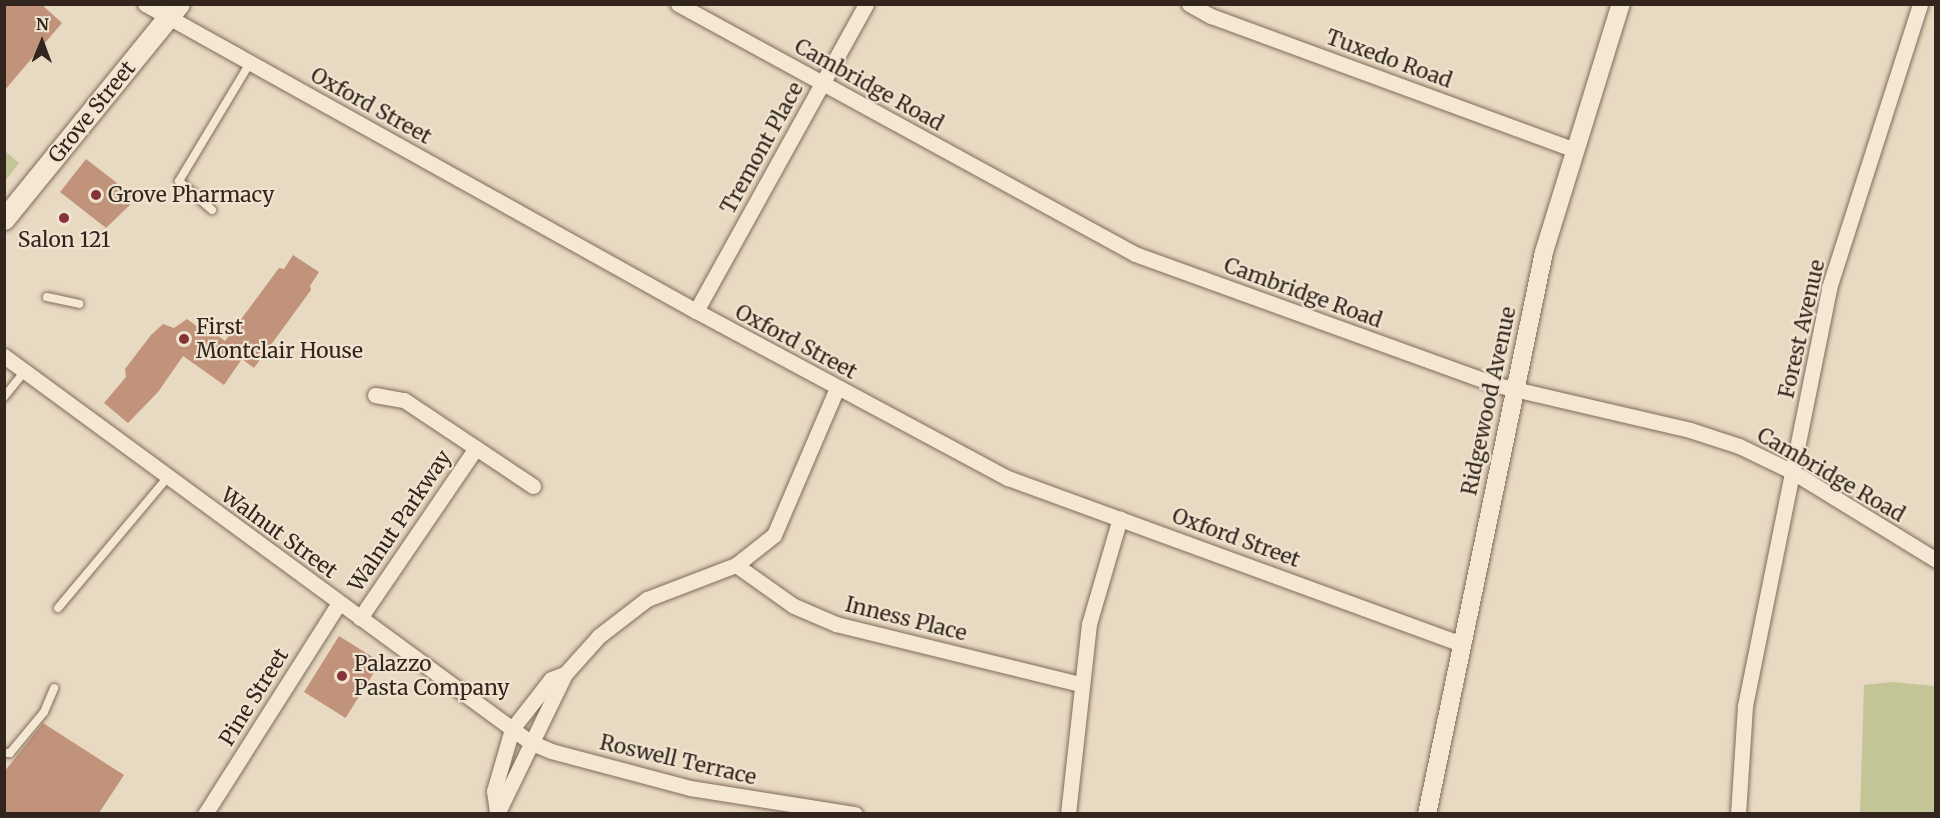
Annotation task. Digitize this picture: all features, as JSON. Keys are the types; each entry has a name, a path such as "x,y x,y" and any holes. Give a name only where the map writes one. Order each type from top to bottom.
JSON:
{"main road":[{"name":"Grove Street","path":"4,219 173,12"}],"street":[{"name":"Oxford Street","path":"145,4 173,12 250,63 696,311 1008,478 1460,642"},
{"name":"Cambridge Road","path":"678,4 1135,254 1515,390 1690,430 1738,446 1793,472 1935,560"},
{"name":"Tremont Place","path":"696,311 866,4"},
{"name":"Tuxedo Road","path":"1189,4 1210,16 1575,150"},
{"name":"Ridgewood Avenue","path":"1427,813 1460,642 1544,252 1621,4"},
{"name":"Forest Avenue","path":"1738,813 1745,706 1829,288 1920,4"},
{"name":"Walnut Street","path":"4,356 530,742"},
{"path":"497,813 509,794 530,742 565,674 599,636 647,599 736,566 774,536 837,388"},
{"name":"Walnut Parkway","path":"375,394 404,400 533,486"},
{"name":"Walnut Parkway","path":"360,618 476,448"},
{"path":"1068,813 1080,684 1089,624 1120,518"},
{"name":"Inness Place","path":"736,566 794,606 836,624 1080,684"},
{"name":"Pine Street","path":"205,813 339,603"},
{"path":"497,813 494,791 512,729 551,680 565,674"},
{"name":"Roswell Terrace","path":"530,742 551,751 690,788 855,813"}],"lane":[{"path":"212,210 179,180 250,63"},
{"path":"47,297 79,304"},
{"path":"4,397 25,371"},
{"path":"58,608 168,477"},
{"path":"4,753 10,753 44,712 54,688"}],"green space":[{"path":"5,151 19,163 5,181"},
{"path":"1892,682 1935,686 1935,813 1860,813 1864,685"}],"building":[{"path":"4,4 41,4 62,23 4,91"},
{"name":"Grove Pharmacy","path":"86,159 130,193 134,201 106,228 60,192"},
{"name":"First Montclair House","path":"293,255 319,272 310,286 311,290 254,368 242,359 224,385 183,356 158,392 128,423 104,403 126,377 125,369 151,335 163,324 174,328 187,319 199,328 205,326 225,341 279,268 284,269"},
{"name":"Palazzo Pasta Company","path":"339,636 381,662 346,718 304,692"},
{"path":"43,723 124,775 99,813 4,813 4,772"}],"place":[{"name":"Grove Pharmacy","path":"96,195"},
{"name":"Salon 121","path":"64,218"},
{"name":"First Montclair House","path":"184,339"},
{"name":"Palazzo Pasta Company","path":"342,676"}]}
